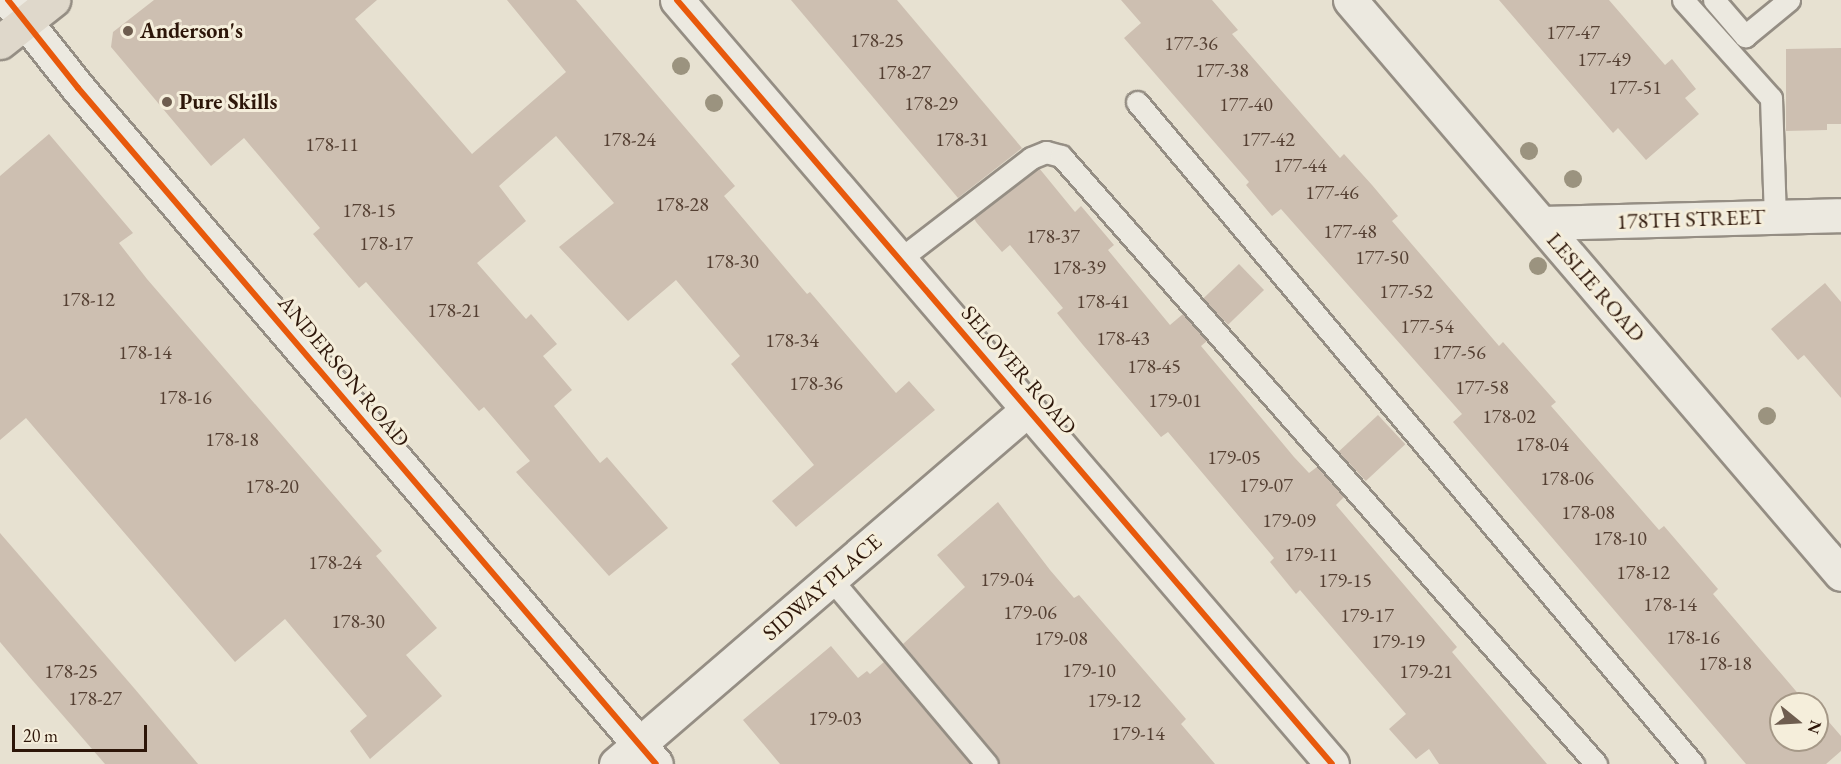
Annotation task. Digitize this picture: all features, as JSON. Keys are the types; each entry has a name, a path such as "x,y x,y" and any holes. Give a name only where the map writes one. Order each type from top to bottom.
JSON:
{"main road":[{"path":"0,42 17,11 53,0"}],"street":[{"name":"SELOVER ROAD","path":"677,0 1332,764"},
{"name":"LESLIE ROAD","path":"1350,0 1841,574"},
{"name":"ANDERSON ROAD","path":"17,11 637,757"},
{"name":"178TH STREET","path":"1541,223 1841,215"},
{"name":"SIDWAY PLACE","path":"637,757 831,579 1028,409"}],"lane":[{"path":"1683,0 1771,98 1775,217"},
{"path":"1714,0 1745,36 1789,0"},
{"path":"1137,102 1693,764"},
{"path":"900,259 1031,158 1046,152 1061,156 1596,764"},
{"path":"831,579 987,764"}],"building":[{"path":"154,0 377,0 355,19 472,154 566,72 507,0 576,0 735,186 724,196 807,294 810,292 896,393 909,381 935,410 796,527 772,501 814,465 731,364 740,356 676,280 628,321 559,247 614,203 556,136 499,186 526,221 477,263 526,319 531,314 557,344 543,356 572,390 554,406 600,463 607,457 668,528 609,576 516,472 530,461 484,407 479,411 366,282 359,288 313,234 320,228 244,138 211,166 111,47 113,32"},
{"path":"791,0 897,0 1022,148 958,198"},
{"path":"1121,0 1212,0 1238,30 1232,34 1340,158 1344,154 1372,185 1398,216 1392,221 1499,346 1503,342 1556,402 1551,406 1659,530 1664,526 1718,589 1713,594 1797,692 1769,692 1769,752 1829,752 1829,722 1841,736 1841,751 1826,764 1746,764 1453,422 1462,414 1281,209 1272,216 1246,185 1249,182 1124,38 1141,23"},
{"path":"1499,0 1609,0 1665,65 1672,59 1696,89 1685,98 1699,114 1646,160 1618,128 1613,133"},
{"path":"1841,48 1841,124 1827,124 1827,130 1786,131 1786,49"},
{"path":"49,134 133,233 119,243 147,279 382,551 376,556 437,628 406,655 442,696 370,759 350,731 367,716 285,619 235,662 26,418 0,440 0,176"},
{"path":"1039,168 1075,212 1081,206 1114,245 1108,250 1170,325 1183,314 1207,341 1201,346 1294,457 1309,473 1317,467 1344,497 1336,505 1457,647 1452,652 1547,764 1439,764 1429,749 1416,759 1389,729 1406,714 1300,590 1296,594 1270,562 1274,558 1168,432 1161,437 1083,345 1057,313 1063,308 1010,245 1002,252 976,222 974,218"},
{"path":"1239,264 1264,290 1228,325 1203,299"},
{"path":"1825,283 1841,302 1841,398 1804,355 1798,360 1771,329"},
{"path":"1378,415 1405,444 1366,481 1339,452"},
{"path":"998,502 1074,598 1079,595 1186,719 1181,724 1215,764 999,764 997,756 903,644 965,587 937,555"},
{"path":"0,533 198,764 105,764 33,681 0,642"},
{"path":"831,646 858,678 867,671 870,674 884,662 970,764 780,764 743,720"}],"cycle path":[{"path":"8,0 78,88 656,764"},
{"path":"677,0 1332,764"}],"place":[{"name":"Anderson's","path":"128,31"},
{"name":"Pure Skills","path":"167,102"}]}
